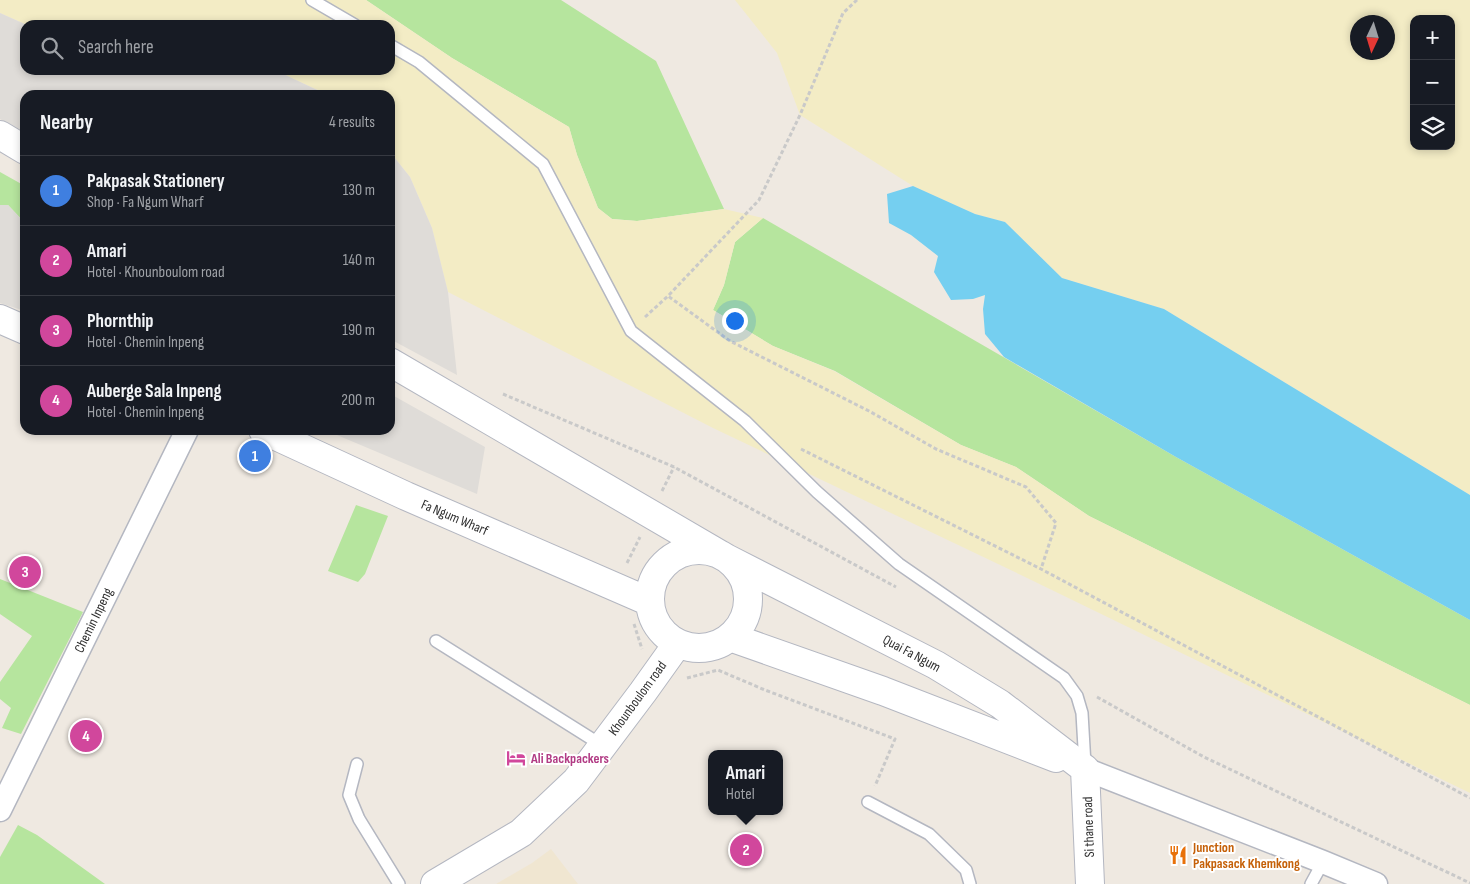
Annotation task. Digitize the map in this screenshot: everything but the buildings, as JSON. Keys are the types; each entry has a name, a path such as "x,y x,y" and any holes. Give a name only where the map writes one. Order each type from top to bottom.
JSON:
{"street":[{"path":"0,135 20,147"},
{"path":"0,319 20,328"},
{"path":"395,365 726,558 738,568 745,581 749,596 747,612 740,626 730,637 718,644 705,648 691,647 678,643 667,636 658,626 652,614 650,602 653,580 666,563 684,552 706,550 726,558"},
{"name":"Chemin Inpeng","path":"0,810 185,435"},
{"name":"Fa Ngum Wharf","path":"273,435 406,496 650,602"},
{"name":"Quai Fa Ngum","path":"726,558 936,665 1000,704 1086,770"},
{"name":"Quai Fa Ngum","path":"730,637 883,691 1376,884"},
{"name":"Khounboulom road","path":"435,884 521,833 576,782 678,643"},
{"name":"Si thane road","path":"1086,770 1090,884"}],"lane":[{"path":"312,0 346,20"},
{"path":"395,49 419,62 543,164 631,331 745,420 817,492 899,564 1064,678 1077,696 1082,713 1086,770"},
{"path":"436,640 603,746"},
{"path":"357,764 349,795 359,818 399,884"},
{"path":"868,802 929,834 966,870 970,884"},
{"path":"1311,884 1323,862"}],"path":[{"path":"631,331 668,296 760,200 800,115 843,13 857,0"},
{"path":"668,296 730,341 869,411 936,449 1026,487 1056,523 1041,569"},
{"path":"798,447 1041,569 1470,798"}],"shaded area":[{"path":"0,13 20,22 20,75 285,75 317,90 20,90 20,131 0,119"},
{"path":"395,158 410,177 432,228 448,292 457,375 395,342"},
{"path":"0,205 8,205 20,218 20,309 0,303"},
{"path":"395,397 485,447 477,494 337,435 395,435"},
{"path":"551,849 578,884 496,884 532,863"}],"green space":[{"path":"366,0 561,0 656,61 724,209 637,221 612,219 598,208 577,155 569,127 452,58"},
{"path":"0,172 20,183 20,218 8,205 0,205"},
{"path":"763,218 1176,457 1470,620 1470,705 1089,516 1016,467 961,445 835,371 773,346 713,310 724,285 735,242"},
{"path":"356,505 388,516 365,574 358,582 328,571"},
{"path":"0,579 83,612 21,734 2,728 11,708 0,699 0,682 32,636 0,614"},
{"path":"18,825 37,835 105,884 0,884 0,857"}],"sand":[{"path":"0,0 366,0 452,58 569,127 577,155 598,208 612,219 637,221 724,209 763,218 735,242 724,285 713,310 773,346 834,371 961,445 1016,467 1089,516 1470,705 1470,793 713,428 448,292 432,228 410,177 395,158 395,90 317,90 285,75 395,75 395,20 20,20 20,22 0,13"},
{"path":"735,0 1470,0 1470,495 1164,309 1062,278 1005,222 975,214 913,186 800,115 777,53"}],"water":[{"path":"913,186 975,214 1005,222 1062,278 1164,309 1470,495 1470,620 1176,457 1004,357 985,334 983,309 985,295 973,299 951,300 934,272 938,256 911,235 889,223 887,194"}],"place":[{"name":"Pakpasak Stationery","path":"255,456"},
{"name":"Phornthip","path":"25,572"},
{"name":"Auberge Sala Inpeng","path":"86,736"},
{"name":"Ali Backpackers","path":"516,758"},
{"name":"Amari","path":"746,850"},
{"name":"Junction Pakpasack Khemkong","path":"1178,855"}]}
